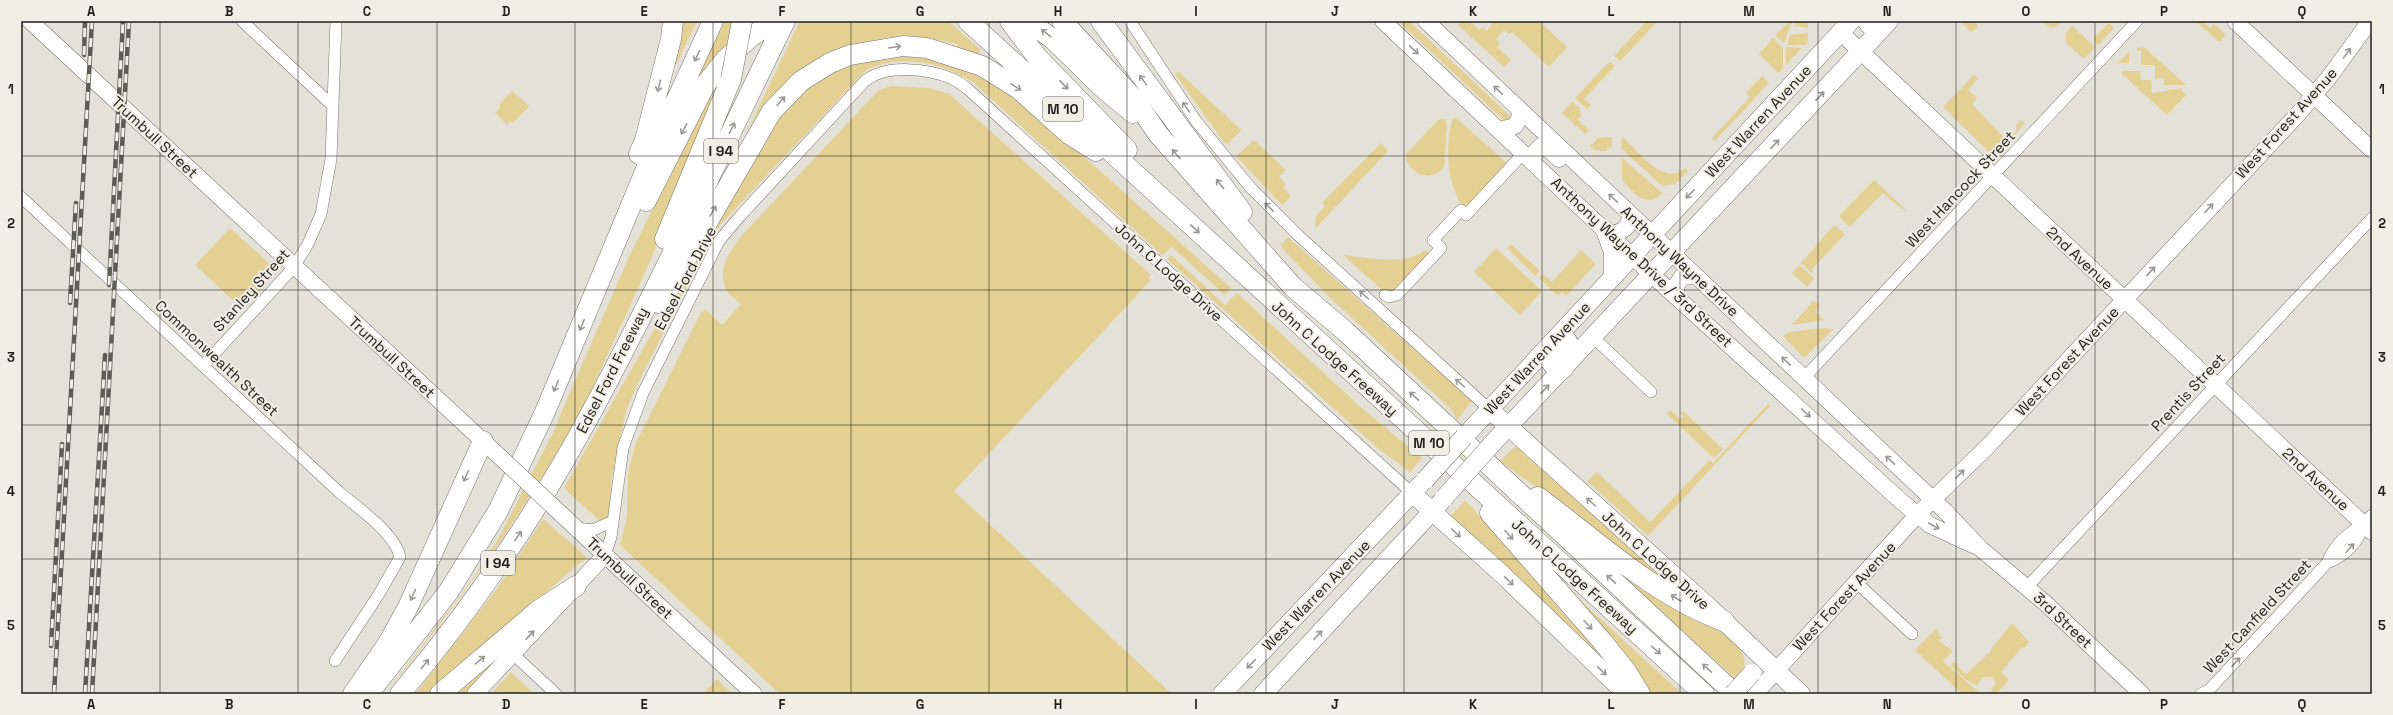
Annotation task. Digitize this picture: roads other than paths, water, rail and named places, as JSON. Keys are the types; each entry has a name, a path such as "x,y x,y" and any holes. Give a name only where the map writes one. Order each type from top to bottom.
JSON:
{"highway":[{"path":"603,274 613,217 645,140 671,39 673,21"},
{"name":"I 94","path":"368,694 449,591 482,539 545,412 593,300 659,138 713,21"},
{"path":"660,276 658,258 685,187 731,79 742,21"},
{"name":"John C Lodge Freeway","path":"1062,21 1135,100 1158,134 1293,287 1345,331 1734,694"},
{"path":"1101,21 1193,149 1261,237 1332,312 1345,331"},
{"path":"1017,22 1054,40 1102,88 1158,134"},
{"path":"1017,22 1037,57 1138,161 1166,203"},
{"path":"593,300 687,124 705,85 736,50 752,36 780,23"},
{"name":"Edsel Ford Freeway","path":"400,694 429,659 520,534 585,425 637,324 780,23"},
{"name":"John C Lodge Freeway","path":"975,28 1704,694"},
{"path":"637,324 665,295 772,111 801,81 830,63 850,55 903,46 919,47 949,54 982,66 1019,89 1069,134 1145,182"},
{"path":"1284,311 1302,340 1487,511 1602,640 1626,671 1640,694"},
{"path":"353,694 387,645 408,607 483,441"},
{"path":"1494,471 1502,470 1659,587 1696,611 1724,621"},
{"path":"440,694 539,610 576,586"}],"main road":[{"path":"1866,21 1871,27 1886,25"},
{"name":"West Warren Avenue","path":"1263,694 1413,534 1491,445 1594,338 1886,25"},
{"name":"West Warren Avenue","path":"1222,694 1413,494 1595,294 1750,131 1846,26"},
{"path":"1793,124 1786,123 1782,119 1781,112 1808,80 1811,72 1809,66"},
{"path":"1723,199 1729,178 1761,140 1759,133 1750,131"},
{"path":"1607,232 1613,252 1612,276 1629,282 1632,288 1631,298"},
{"path":"1564,369 1554,367 1550,362 1590,319 1595,294"},
{"path":"1507,390 1515,402 1530,405"},
{"name":"John C Lodge Drive","path":"1489,409 1724,621 1749,647 1800,694"},
{"name":"John C Lodge Drive","path":"1413,494 1480,554 1616,684 1631,694"},
{"path":"1395,512 1410,518 1413,534"},
{"path":"1277,636 1287,638 1293,643 1294,661"},
{"path":"1734,694 1752,673 1754,661 1749,647"},
{"path":"1780,694 1789,691 1800,694"}],"street":[{"name":"Trumbull Street","path":"30,21 754,694"},
{"path":"242,21 333,106"},
{"name":"Stanley Street","path":"203,366 294,267 308,244 321,214 331,159 336,21"},
{"path":"1130,21 1196,121 1250,187 1303,239 1489,409"},
{"name":"Anthony Wayne Drive / 3rd Street","path":"1383,21 1500,130 1526,159 1902,502"},
{"name":"Anthony Wayne Drive","path":"1426,21 1934,501"},
{"name":"West Hancock Street","path":"1804,378 2137,21"},
{"path":"2235,21 2372,150"},
{"name":"West Forest Avenue","path":"1755,694 1775,670 1918,515 1934,501 2124,300 2314,95 2370,21"},
{"name":"2nd Avenue","path":"1846,26 1861,51 2215,385 2369,523"},
{"name":"John C Lodge Drive","path":"886,72 938,74 955,80 969,90 1413,494"},
{"name":"Edsel Ford Drive","path":"605,555 611,537 623,448 643,393 719,241 740,215 864,82 874,75 886,72"},
{"path":"1500,130 1515,126 1520,117 1519,110"},
{"path":"1386,295 1389,297 1397,295 1441,248 1434,240 1461,210 1466,215 1538,148 1544,146 1573,172 1592,178"},
{"name":"Commonwealth Street","path":"21,196 203,366 393,540 400,557 379,594 335,661"},
{"path":"1607,232 1624,230 1629,224 1629,213"},
{"name":"Prentis Street","path":"2027,587 2372,218"},
{"path":"1675,295 1677,284 1682,277 1695,275"},
{"path":"1594,338 1651,392"},
{"path":"1857,460 1866,453 1873,443"},
{"name":"3rd Street","path":"1934,501 1981,549 2027,587 2142,694"},
{"name":"3rd Street","path":"1902,502 1930,525 1981,549"},
{"path":"576,528 592,530 613,521"},
{"name":"West Canfield Street","path":"2206,693 2328,563 2332,550 2351,530 2369,523"},
{"path":"475,694 605,555"},
{"path":"1856,582 1912,634"},
{"path":"513,654 556,694"}],"railway":[{"path":"84,55 85,21"},
{"path":"54,694 92,21"},
{"path":"109,285 123,21"},
{"path":"92,694 129,21"},
{"path":"70,303 76,203"},
{"path":"85,694 105,355"},
{"path":"51,646 62,444"}]}
